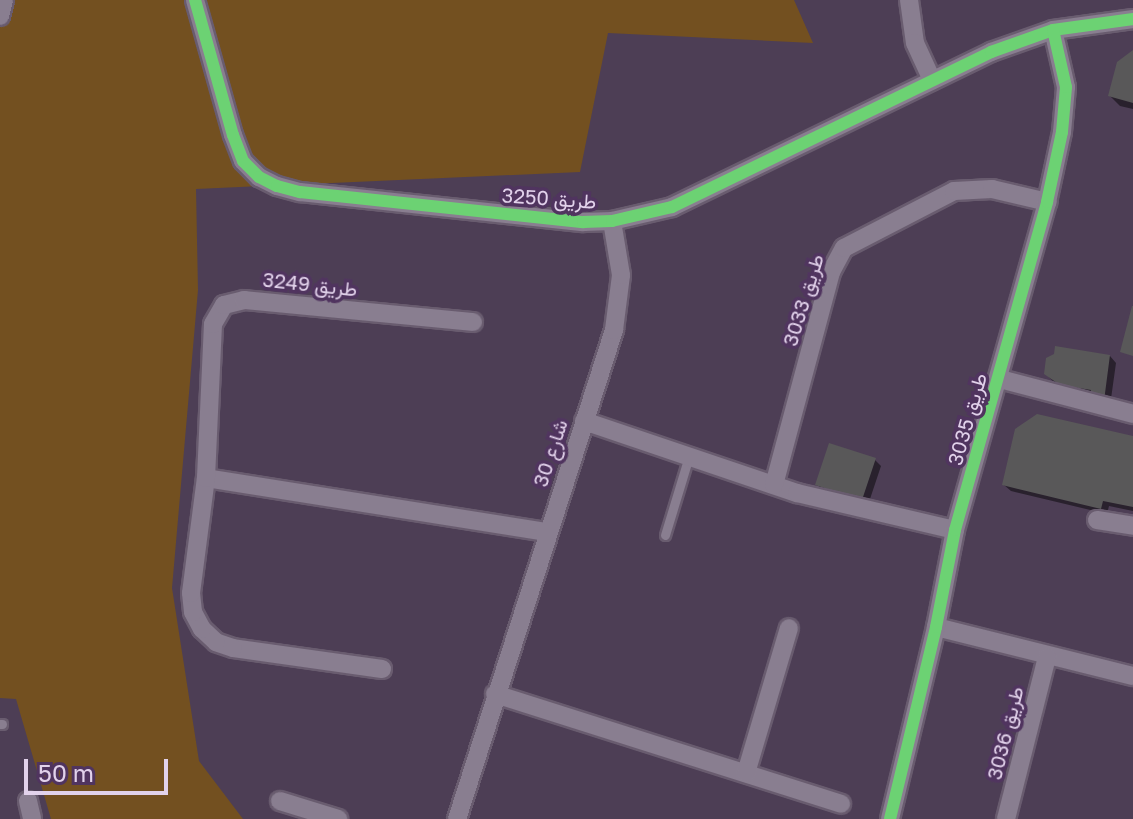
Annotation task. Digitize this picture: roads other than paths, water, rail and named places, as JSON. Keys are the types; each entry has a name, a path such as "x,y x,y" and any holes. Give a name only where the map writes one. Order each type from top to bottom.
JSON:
{"street":[{"path":"0,16 4,0"},
{"name":"طريق 3250","path":"195,0 233,135 243,161 259,177 300,192 554,221 612,221 672,207 991,52 1053,30 1133,19"},
{"path":"909,0 915,43 932,80"},
{"name":"طريق 3035","path":"890,819 936,627 955,530 1000,379 1047,202 1066,106 1063,66 1053,30"},
{"name":"طريق 3033","path":"774,485 831,272 844,248 954,191 992,189 1047,202"},
{"name":"شارع 30","path":"457,819 619,303 621,275 612,221"},
{"name":"طريق 3249","path":"382,669 233,648 216,642 202,629 193,612 191,593 206,478 213,324 224,305 244,300 473,322"},
{"name":"طريق 3035","path":"1000,379 1133,414"},
{"path":"584,421 774,485 955,530"},
{"path":"206,478 548,532"},
{"path":"1097,520 1133,526"},
{"path":"936,627 1133,676"},
{"path":"746,773 789,628"},
{"name":"طريق 3036","path":"1006,819 1047,657"},
{"path":"495,694 841,804"},
{"path":"280,801 338,819"}],"lane":[{"path":"665,535 689,456"}]}
